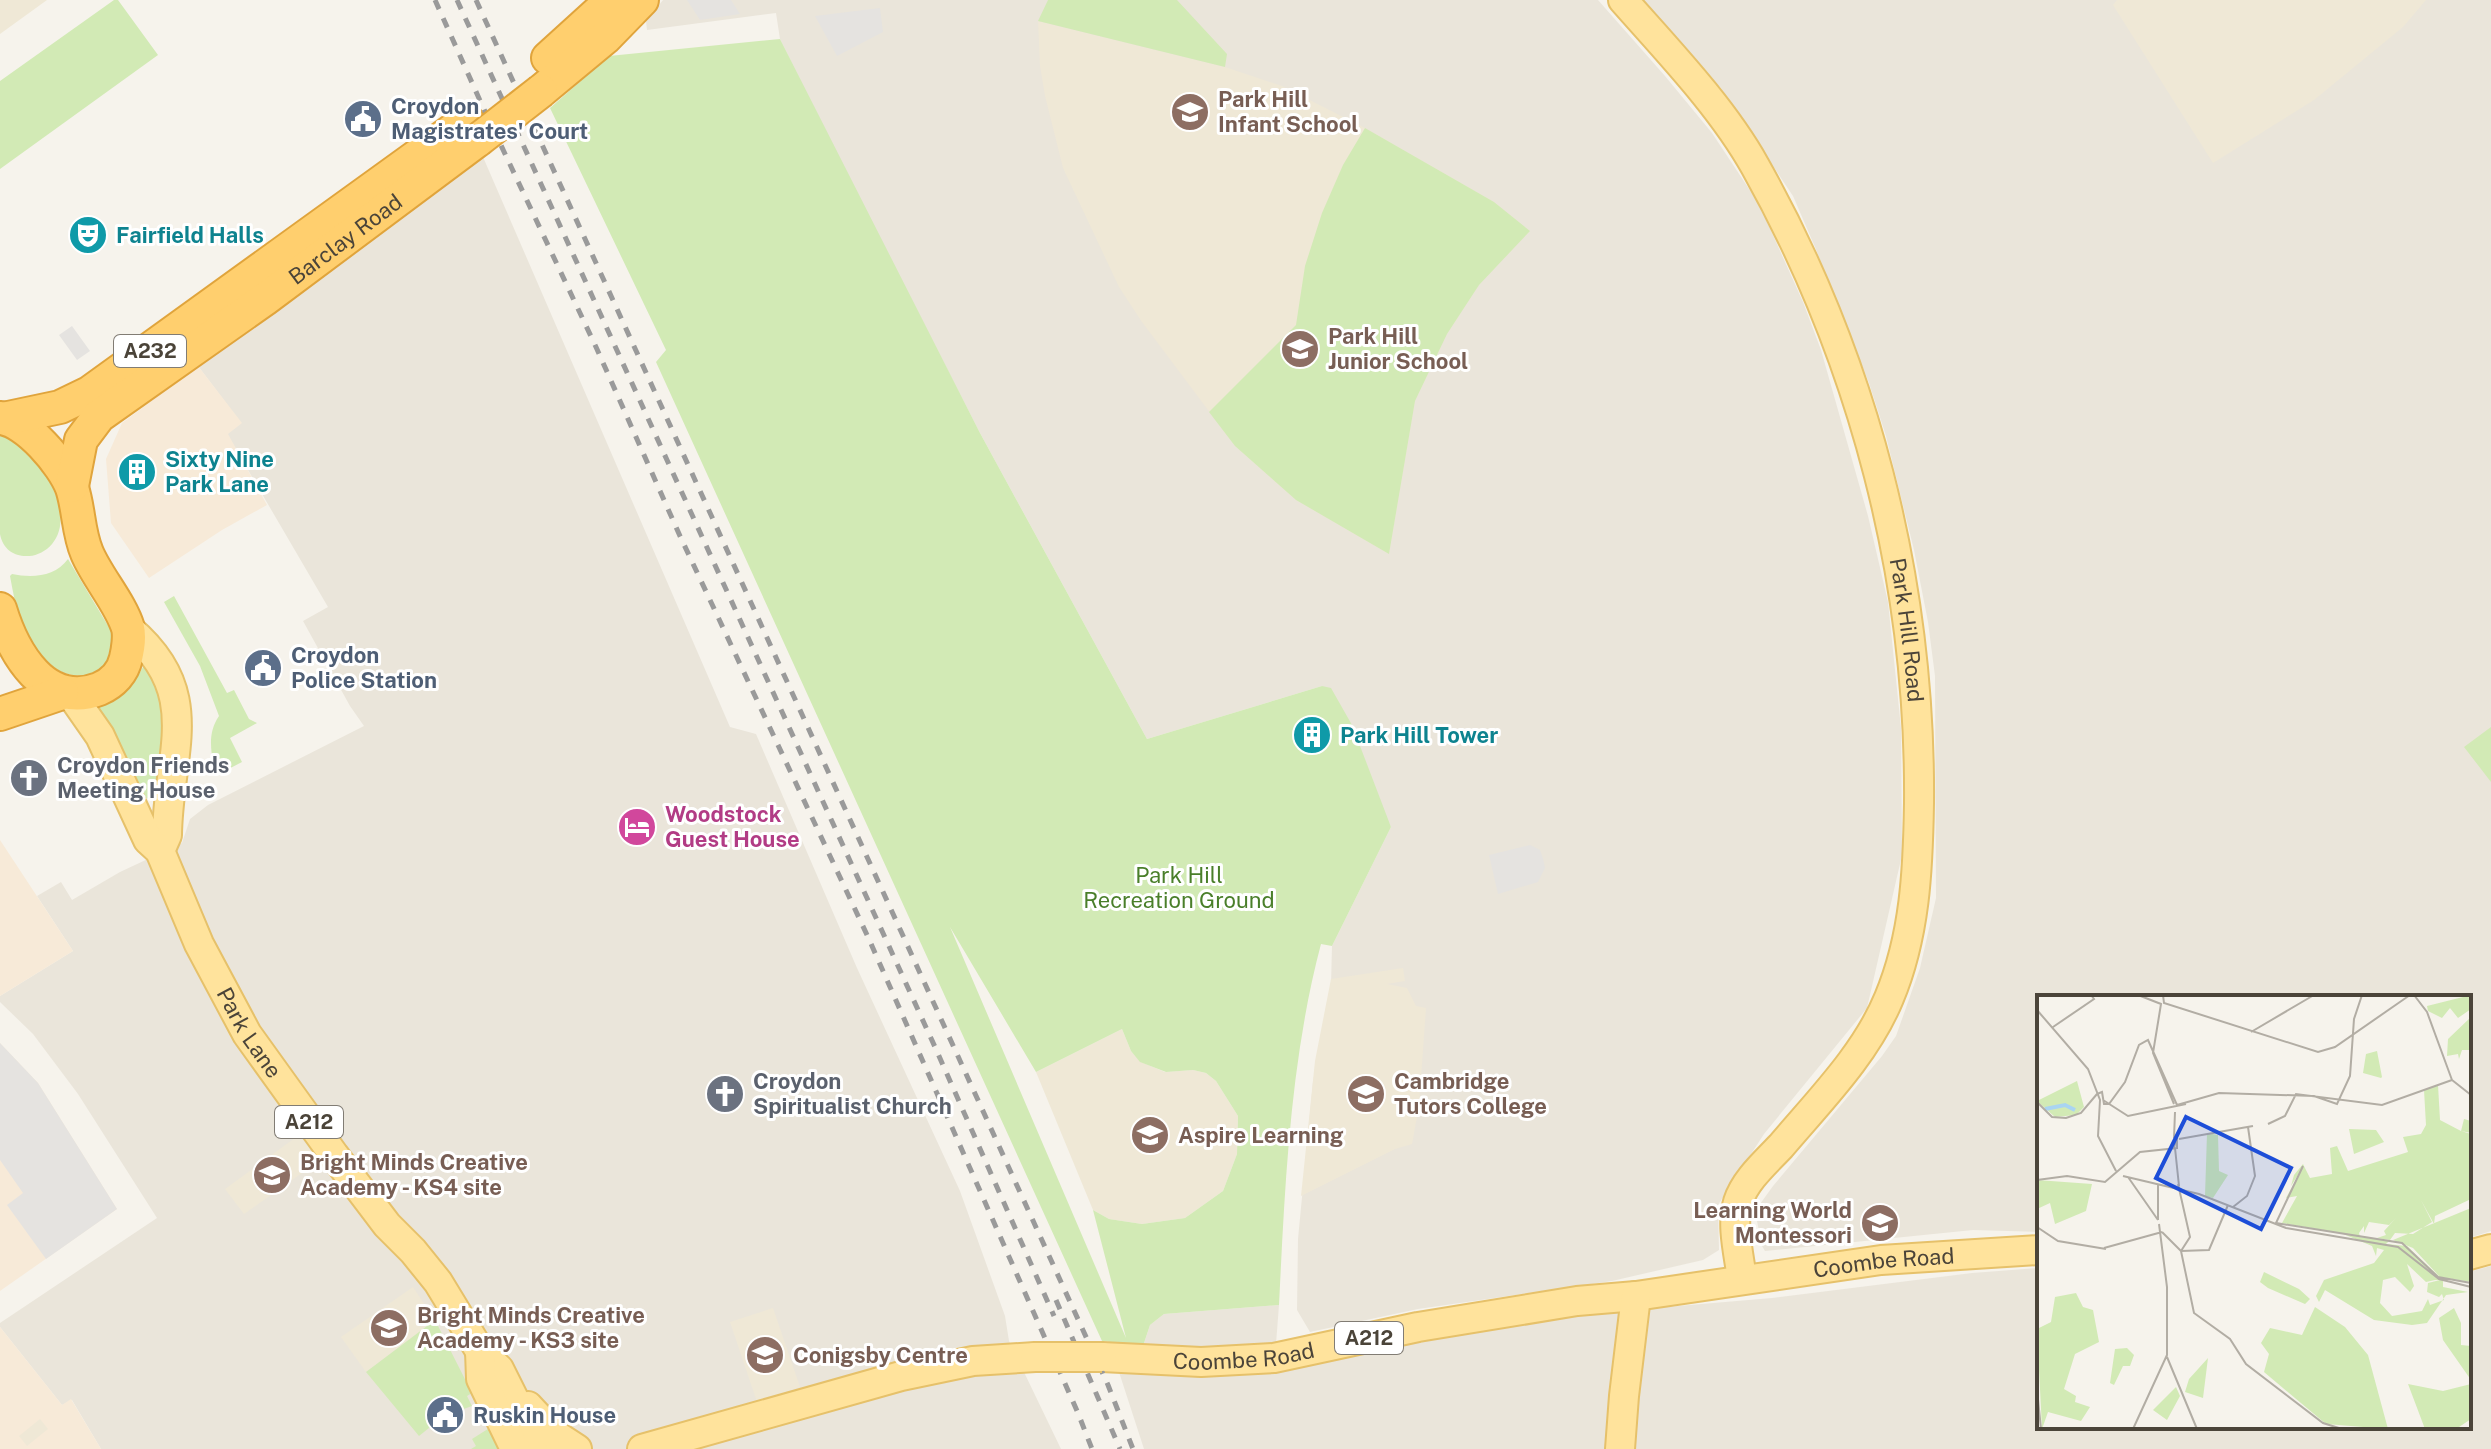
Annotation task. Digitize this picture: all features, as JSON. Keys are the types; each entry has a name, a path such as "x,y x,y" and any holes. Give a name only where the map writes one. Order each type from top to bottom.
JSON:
{"highway":[{"name":"Barclay Road","path":"535,82 612,0"},
{"name":"Barclay Road","path":"72,486 81,440 99,416 265,299 535,82 605,38 642,0"},
{"name":"Barclay Road","path":"4,418 60,407 89,393 473,130"},
{"path":"0,714 66,693 95,690 115,678 125,663 129,629 85,548 72,486 43,446 25,429 4,418"},
{"path":"2,635 46,684 66,693"}],"main road":[{"name":"Park Hill Road","path":"1623,0 1694,83 1742,146 1813,281 1848,370 1880,480 1900,570 1915,684 1918,827 1912,918 1904,958 1884,1010 1865,1043 1740,1196 1736,1218 1742,1279"},
{"path":"129,629 148,646 161,667 172,688 178,710 167,835 160,851"},
{"name":"Park Lane","path":"66,693 100,736 148,840 160,851 199,944 247,1034 367,1198 438,1282 480,1351 499,1369 539,1449"},
{"path":"2471,1254 2491,1249"},
{"name":"Coombe Road","path":"642,1449 924,1370 973,1361 1035,1357 1201,1362 1274,1358 1418,1327 1577,1301 1636,1296 1881,1260 2037,1250"},
{"path":"1620,1449 1636,1296"},
{"name":"Park Lane","path":"480,1351 481,1379 515,1449"},
{"path":"512,1392 554,1434 577,1449"}],"shaded area":[{"path":"0,0 47,0 0,34"},
{"path":"663,0 1598,0 1665,76 1712,133 1759,204 1821,350 1868,516 1888,602 1901,728 1902,855 1867,1008 1764,1134 1718,1205 1719,1250 1703,1260 1612,1281 1418,1309 1310,1332 1297,1310 1298,1239 1313,1082 1331,985 1332,946 1391,827 1322,686 1147,739 980,433 851,182 780,39 776,13 647,30 646,21"},
{"path":"687,0 731,0 740,14 700,20"},
{"path":"1643,0 2491,0 2491,1231 2471,1237 2471,995 2037,995 2037,1232 1973,1230 1765,1251 1755,1211 1896,1036 1920,968 1936,898 1935,676 1914,550 1886,436 1869,383 1793,196 1721,88"},
{"path":"2117,0 2426,0 2403,27 2314,100 2213,163 2113,5"},
{"path":"880,8 883,32 837,56 815,16"},
{"name":"Park Hill Junior School","path":"1038,21 1225,67 1282,86 1365,128 1494,202 1530,231 1479,285 1447,334 1415,401 1389,554 1296,500 1235,446 1142,322 1119,287 1063,168 1045,96"},
{"path":"483,157 730,727 756,734 857,968 960,1191 1005,1316 1009,1341 1061,1449 101,1449 72,1400 62,1405 0,1327 0,1323 157,1218 78,1094 33,1034 0,1002 0,996 73,951 37,896 61,882 72,900 120,872 182,843 190,819 208,805 364,726 303,621 328,607 227,434 241,423 198,366"},
{"path":"72,326 90,351 77,360 59,335"},
{"path":"198,366 242,423 228,434 267,505 222,530 149,578 111,523 106,459 122,423"},
{"path":"0,840 73,951 0,996"},
{"path":"1530,845 1540,850 1545,868 1538,882 1498,894 1489,855"},
{"name":"Cambridge Tutors College","path":"1403,968 1405,981 1387,984 1407,988 1416,1006 1426,1008 1419,1106 1412,1144 1395,1149 1301,1196 1315,1061 1331,979"},
{"name":"Aspire Learning","path":"1122,1029 1131,1051 1141,1062 1165,1072 1193,1070 1206,1073 1216,1081 1238,1116 1237,1154 1223,1191 1185,1218 1142,1224 1109,1219 1093,1210 1036,1072"},
{"path":"0,1043 38,1083 117,1209 0,1291"},
{"path":"0,1043 38,1083 117,1209 46,1259 7,1205 23,1193 0,1160"},
{"name":"Bright Minds Creative Academy - KS4 site","path":"299,1135 319,1161 244,1214 225,1189"},
{"path":"2491,1266 2491,1449 1144,1449 1119,1372 1143,1346 1150,1325 1164,1314 1279,1305 1276,1344 1422,1339 1608,1312 1772,1298 1972,1273 2037,1268 2037,1429 2471,1429 2471,1271"},
{"name":"Bright Minds Creative Academy - KS3 site","path":"413,1287 435,1320 366,1372 341,1337"},
{"name":"Conigsby Centre","path":"773,1308 800,1387 757,1402 730,1322"},
{"path":"0,1327 62,1405 71,1399 101,1449 0,1449"},
{"path":"40,1419 48,1429 27,1446 19,1436"}],"green space":[{"path":"118,0 158,55 0,169 0,81"},
{"path":"1048,0 1177,0 1227,54 1225,67 1038,21"},
{"name":"Park Hill Recreation Ground","path":"780,39 980,433 1147,739 1322,686 1331,688 1352,725 1391,827 1332,946 1321,944 1296,1078 1279,1305 1164,1314 1150,1325 1143,1346 1102,1341 656,362 666,350 550,108 609,56","holes":["950,927 1036,1072 1122,1029 1131,1051 1140,1062 1166,1072 1193,1070 1206,1073 1216,1081 1238,1116 1237,1154 1223,1191 1185,1218 1142,1224 1109,1219 1093,1210 1126,1338"]},
{"path":"1365,128 1494,202 1530,231 1479,285 1447,334 1415,401 1389,554 1296,500 1235,446 1209,412 1296,325 1305,266 1322,213 1343,165"},
{"path":"0,435 17,442 26,450 55,494 61,518 57,537 46,549 33,555 18,555 7,548 0,534"},
{"path":"68,559 114,640 106,664 93,673 80,676 56,668 35,649 21,625 10,576 50,573"},
{"path":"174,596 227,693 234,690 249,719 257,723 230,738 242,762 215,776 211,738 219,716 200,666 164,602"},
{"path":"145,663 163,688 162,801 146,798 115,737 92,708 124,692"},
{"path":"2491,727 2491,782 2464,747"},
{"path":"435,1320 472,1393 467,1396 472,1406 444,1416 419,1436 366,1372"},
{"path":"491,1427 498,1449 471,1449 476,1446 472,1439"}],"railway":[{"path":"435,0 680,536 868,937 1092,1449"},
{"path":"457,0 935,1047 1054,1316"},
{"path":"476,0 1108,1385 1133,1449"},
{"path":"1056,1300 1120,1449"}],"place":[{"name":"Park Hill Infant School","path":"1190,112"},
{"name":"Croydon Magistrates' Court","path":"363,119"},
{"name":"Fairfield Halls","path":"88,235"},
{"name":"Park Hill Junior School","path":"1300,349"},
{"name":"Sixty Nine Park Lane","path":"137,472"},
{"name":"Croydon Police Station","path":"263,668"},
{"name":"Park Hill Tower","path":"1312,735"},
{"name":"Croydon Friends Meeting House","path":"29,778"},
{"name":"Woodstock Guest House","path":"637,827"},
{"name":"Croydon Spiritualist Church","path":"725,1094"},
{"name":"Cambridge Tutors College","path":"1366,1094"},
{"name":"Aspire Learning","path":"1150,1135"},
{"name":"Bright Minds Creative Academy - KS4 site","path":"272,1175"},
{"name":"Learning World Montessori","path":"1880,1223"},
{"name":"Bright Minds Creative Academy - KS3 site","path":"389,1328"},
{"name":"Conigsby Centre","path":"765,1355"},
{"name":"Ruskin House","path":"445,1415"}]}
